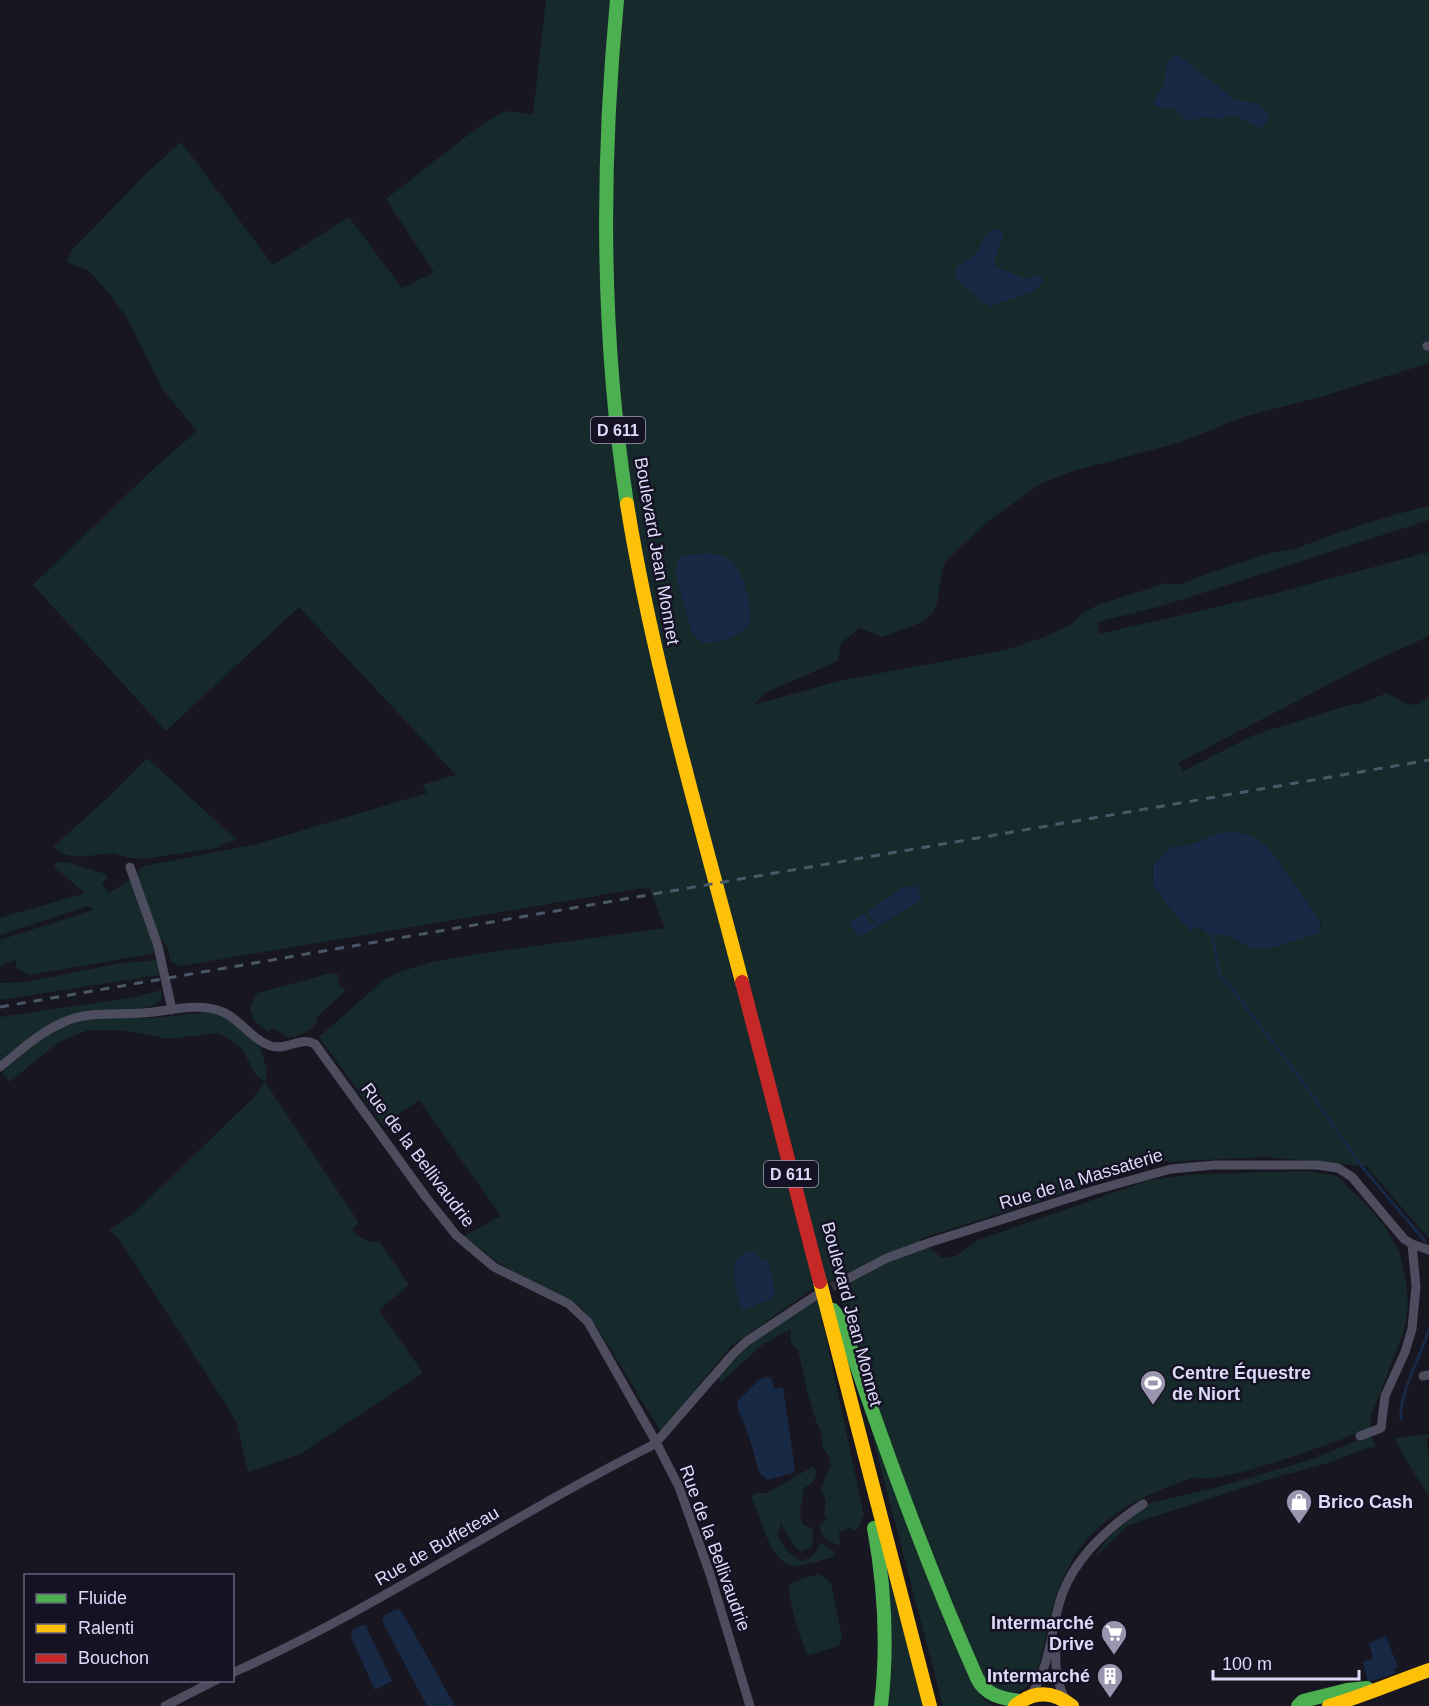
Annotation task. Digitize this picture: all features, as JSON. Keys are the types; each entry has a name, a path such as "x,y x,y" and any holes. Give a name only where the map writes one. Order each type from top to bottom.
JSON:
{"main road":[{"name":"Boulevard Jean Monnet","path":"616,0 608,114 605,224 608,324 615,406 628,505 648,614 710,851"},
{"name":"Boulevard Jean Monnet","path":"623,0 613,125 611,233 615,334 622,414 637,523 654,613 710,851"},
{"name":"D 611","path":"710,851 731,932"},
{"name":"Boulevard Jean Monnet","path":"731,932 833,1310 936,1706"},
{"name":"Boulevard Jean Monnet","path":"731,932 930,1706"},
{"path":"833,1310 841,1320 879,1432 954,1629 976,1678 981,1686 996,1697 1022,1701 1049,1694 1069,1703"},
{"path":"854,1416 852,1426 873,1521 884,1588 886,1648 881,1706"},
{"path":"1329,1706 1428,1671"},
{"path":"1299,1706 1303,1701 1347,1690 1381,1687"}],"street":[{"path":"0,1066 45,1032 66,1021 84,1016 172,1010 158,946 130,867"},
{"name":"Rue de la Bellivaudrie","path":"172,1010 198,1008 222,1012 259,1040 273,1047 282,1048 303,1041 315,1044 424,1196 456,1235 494,1267 569,1304 582,1315 656,1442 679,1487 710,1574 750,1706"},
{"name":"Rue de la Massaterie","path":"845,1280 887,1258 931,1242 1171,1168 1268,1164 1338,1168 1352,1177 1397,1232 1412,1244"},
{"path":"1360,1436 1381,1428 1385,1396 1405,1352 1412,1329 1416,1286 1412,1244 1429,1250"},
{"path":"656,1442 747,1341 815,1296"},
{"name":"Rue de Buffeteau","path":"234,1672 336,1623 552,1497 656,1442"},
{"path":"1022,1701 1045,1669 1060,1601 1077,1565 1107,1531 1143,1504"},
{"path":"1055,1630 1058,1683 1069,1703"},
{"path":"165,1706 212,1682"}],"green space":[{"path":"546,0 1429,0 1429,363 1327,395 1243,417 1178,443 1073,471 1042,483 988,521 945,562 937,604 932,614 923,622 882,637 860,628 841,643 838,661 765,693 753,705 843,680 1005,650 1042,638 1074,623 1081,614 1100,604 1167,583 1178,585 1270,553 1294,549 1362,525 1429,506 1429,520 1165,605 1098,622 1099,634 1273,594 1429,552 1429,636 1372,662 1178,763 1183,771 1254,735 1349,705 1360,704 1387,693 1406,704 1418,705 1429,696 1429,1239 1366,1166 1265,1157 1162,1162 919,1239 942,1258 956,1256 978,1240 1150,1180 1199,1174 1306,1171 1337,1176 1373,1212 1399,1251 1406,1281 1408,1306 1404,1331 1372,1413 1370,1429 1254,1469 1209,1478 1195,1477 1139,1500 1116,1514 1097,1529 1080,1548 1067,1571 1056,1597 1035,1676 1025,1688 1016,1692 1001,1690 988,1682 984,1676 911,1503 868,1390 838,1289 855,1279 848,1273 811,1290 731,1346 661,1432 595,1324 580,1306 506,1268 464,1236 501,1216 419,1100 383,1125 319,1037 384,980 431,962 665,928 649,887 181,966 171,962 167,947 161,940 156,946 157,953 29,975 17,968 15,959 0,967 0,940 93,910 88,906 0,935 0,918 85,893 54,867 56,862 70,863 106,874 107,878 102,884 109,893 137,875 144,866 257,844 427,793 422,785 456,775 299,607 166,731 33,585 151,471 197,431 164,391 128,320 109,293 89,271 67,262 72,250 150,170 181,142 273,265 349,217 402,288 434,272 386,199 477,128 504,111 533,114","holes":["1204,839 1271,851 1321,922 1321,929 1252,948 1229,936 1203,931 1197,927 1190,930 1153,885 1153,865 1171,847 1189,845"]},
{"path":"147,758 237,840 217,848 143,859 114,853 79,857 66,855 53,847 111,795"},
{"path":"157,960 160,975 0,1000 0,983 27,982 116,964"},
{"path":"331,973 339,975 338,985 346,990 316,1018 318,1021 310,1030 296,1037 287,1037 273,1028 267,1032 254,1020 250,1009 258,993"},
{"path":"162,990 161,1000 152,1006 119,1010 112,1017 153,1018 220,1013 259,1044 267,1070 265,1082 256,1075 241,1047 219,1033 168,1039 128,1031 88,1030 59,1042 9,1082 2,1072 45,1035 0,1062 0,1017 129,998"},
{"path":"265,1082 359,1223 352,1229 364,1239 380,1242 409,1285 379,1310 423,1373 300,1454 248,1472 237,1424 227,1406 119,1239 109,1230 132,1215 251,1100"},
{"path":"818,1299 864,1516 859,1528 854,1531 848,1526 847,1530 839,1533 840,1545 828,1541 823,1536 819,1525 827,1518 824,1515 826,1501 821,1489 831,1465 829,1456 823,1448 821,1432 808,1395 798,1350 790,1338 791,1329 762,1345 720,1383 718,1375 756,1338 790,1314"},
{"path":"871,1431 976,1689 983,1699 993,1706 943,1706"},
{"path":"1429,1434 1429,1438 1426,1439 1429,1456 1429,1497 1395,1438"},
{"path":"1371,1435 1376,1447 1128,1525 1096,1555 1108,1538 1149,1503 1211,1489 1310,1460"},
{"path":"812,1467 816,1470 815,1479 804,1488 800,1512 802,1524 812,1528 814,1534 812,1547 801,1551 795,1547 781,1524 777,1536 788,1552 801,1561 814,1555 820,1542 834,1551 834,1557 796,1566 784,1562 773,1550 751,1497 757,1493 767,1493"},
{"path":"883,1542 899,1617 923,1706 885,1706"},
{"path":"819,1574 831,1583 842,1636 839,1646 808,1655 795,1621 789,1585"}],"water":[{"path":"1177,54 1234,99 1263,107 1268,114 1264,125 1258,128 1235,115 1218,119 1203,117 1190,121 1185,120 1173,108 1153,105 1164,84 1169,60"},
{"path":"993,229 1002,231 1003,236 993,265 1024,279 1040,275 1043,281 1036,290 989,307 955,278 957,266 976,255 985,236"},
{"path":"692,554 723,556 739,571 747,592 751,619 747,627 734,636 710,643 698,640 693,634 676,569 680,557"},
{"path":"1237,832 1256,839 1271,851 1321,922 1319,933 1271,948 1252,948 1229,936 1210,934 1197,927 1190,931 1169,907 1153,885 1153,865 1171,847 1189,845 1220,833"},
{"path":"917,885 922,900 860,937 849,923 863,914 873,925 876,923 867,912 902,888"},
{"path":"755,1251 761,1261 767,1259 773,1278 775,1297 742,1311 735,1283 735,1266 744,1254"},
{"path":"765,1377 771,1378 774,1388 783,1387 795,1470 793,1473 768,1480 759,1473 737,1402"},
{"path":"397,1609 405,1617 455,1706 427,1706 382,1621 385,1615"},
{"path":"362,1625 366,1626 392,1681 375,1690 351,1637 352,1631"},
{"path":"1386,1636 1398,1668 1394,1669 1396,1673 1368,1682 1363,1662 1373,1658 1369,1643"}],"waterway":[{"path":"1212,933 1220,977 1227,982 1302,1081 1363,1168 1425,1241"},
{"path":"1401,1419 1403,1397 1429,1329"}],"tunnel":[{"path":"820,1293 845,1280"}],"railway":[{"path":"0,1007 1429,760"}],"traffic: fast":[{"path":"617,0 608,126 606,252 612,378 627,504"},
{"path":"833,1310 841,1320 905,1500 977,1678 990,1692 1020,1701"},
{"path":"874,1528 881,1573 884,1617 881,1706"},
{"path":"1298,1706 1303,1701 1347,1690 1367,1688"}],"traffic: slow":[{"path":"627,504 664,684 742,982"},
{"path":"820,1282 930,1706"},
{"path":"1329,1706 1429,1670"},
{"path":"1015,1706 1029,1697 1044,1694 1058,1697 1072,1706"}],"traffic: jam":[{"path":"742,982 820,1282"}],"place":[{"name":"Centre Équestre de Niort","path":"1153,1406"},
{"name":"Brico Cash","path":"1299,1525"},
{"name":"Intermarché Drive","path":"1114,1656"},
{"name":"Intermarché","path":"1110,1699"}]}
